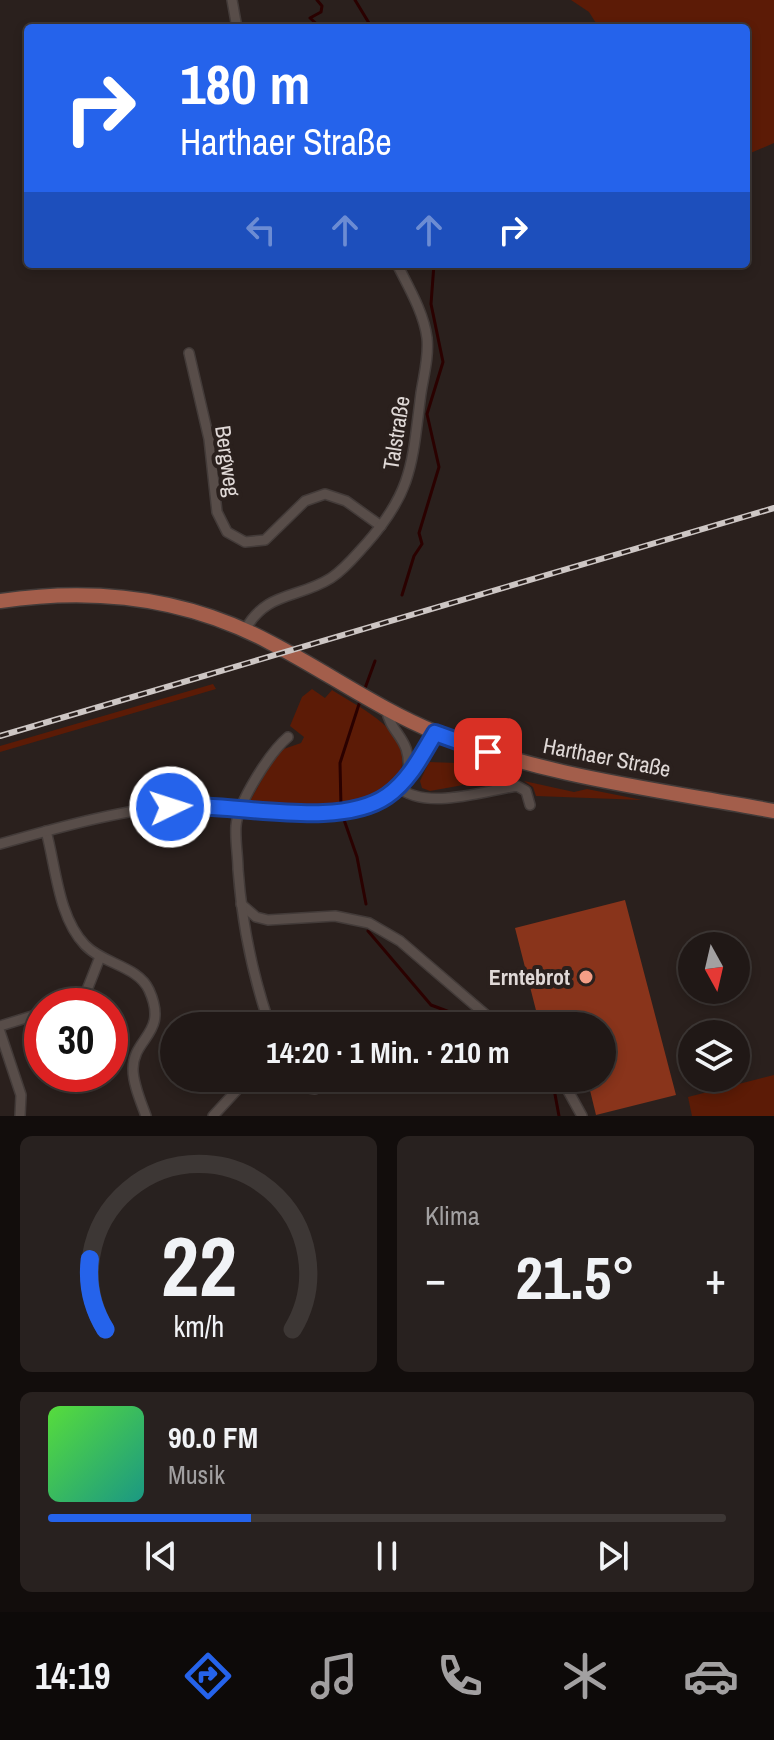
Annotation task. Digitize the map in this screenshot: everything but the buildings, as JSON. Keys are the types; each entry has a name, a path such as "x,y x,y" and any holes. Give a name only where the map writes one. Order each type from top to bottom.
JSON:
{"main road":[{"name":"Harthaer Straße","path":"0,601 60,594 135,597 192,610 245,630 435,733 488,752 554,770 774,811"}],"street":[{"path":"232,0 236,24"},
{"name":"Talstraße","path":"245,630 253,614 272,601 328,580 344,568 393,512 412,467 427,356 427,335 399,268"},
{"name":"Bergweg","path":"189,353 209,439 217,512 227,532 245,542 265,540 305,501 325,494 346,501 381,526"},
{"path":"386,708 388,720 408,748 408,776"},
{"path":"0,844 46,831 170,807 216,805 241,809 342,811 377,802 398,787 435,733"},
{"path":"265,1012 254,980 241,904 236,825 241,809 275,748 288,737"},
{"path":"398,787 419,799 434,799 517,786 526,791 530,805"},
{"path":"46,831 69,922 87,948 144,981 150,991 156,1022 137,1052 133,1070 146,1116"},
{"path":"241,904 256,917 268,920 335,916 369,923 400,941 483,1012"},
{"path":"88,988 100,957"},
{"path":"20,1116 21,1095 0,1029 24,1020"},
{"path":"213,1116 235,1092"},
{"path":"569,1092 582,1116"}],"shaded area":[{"path":"571,0 774,0 774,143 750,153 750,24 596,24 589,12"},
{"path":"213,684 216,689 0,752 0,746"},
{"path":"312,689 325,698 332,690 384,725 400,748 402,763 398,779 384,792 349,805 308,806 250,801 278,751 301,743 304,737 290,726 302,697"},
{"path":"429,762 485,764 518,775 430,791 422,788 420,781"},
{"path":"524,781 574,792 587,789 642,800 536,796 533,787"},
{"path":"774,1075 774,1116 692,1116 688,1097 708,1092 750,1092 750,1081"}],"waterway":[{"path":"317,0 322,6 321,12 310,18 317,24"},
{"path":"355,0 370,24"},
{"path":"402,595 414,556 422,544 419,533 439,467 427,414 443,362 431,304 434,268"},
{"path":"364,691 375,661"},
{"path":"341,807 340,763 361,698"},
{"path":"342,814 357,857 366,904"},
{"path":"368,931 431,1005 450,1012"},
{"path":"555,1092 559,1116"}],"railway":[{"path":"0,736 774,508"}],"place":[{"name":"Erntebrot","path":"586,977"}],"route":[{"path":"170,807 196,804 276,812 346,810 388,796 408,776 435,733 488,752"}]}
